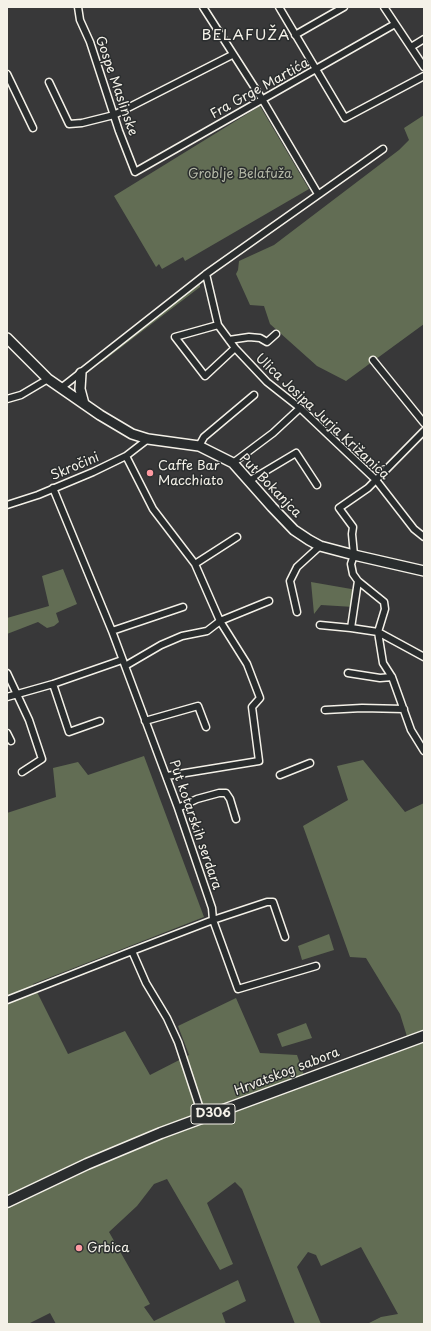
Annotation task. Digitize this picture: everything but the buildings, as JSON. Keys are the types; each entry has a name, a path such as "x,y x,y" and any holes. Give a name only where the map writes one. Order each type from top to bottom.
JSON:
{"main road":[{"name":"Put Bokanjca","path":"7,338 48,379 132,434 148,439 199,446 233,463 294,530 320,546 424,571"},
{"path":"81,373 80,389 84,404"},
{"name":"Hrvatskog sabora","path":"7,1202 88,1164 203,1118 424,1036"}],"street":[{"name":"Gospe Maslinske","path":"78,7 80,20 90,42 135,172"},
{"path":"203,7 232,55 262,99 318,194"},
{"path":"279,7 345,118 424,76"},
{"path":"295,35 344,7"},
{"path":"384,7 424,67"},
{"name":"Fra Grge Martića","path":"135,172 395,24"},
{"path":"411,47 424,40"},
{"path":"49,82 69,124 82,123 114,115 232,55"},
{"path":"7,74 33,128"},
{"path":"61,388 206,274 384,149"},
{"name":"Ulica Josipa Jurja Križanića","path":"206,274 218,325 235,348 266,382 300,408 376,480 414,529 424,537"},
{"path":"218,325 175,337 204,376 235,348"},
{"path":"229,340 249,337 260,338 267,342 276,334"},
{"path":"373,360 424,423"},
{"path":"7,398 21,394 48,379"},
{"path":"199,446 204,437 254,395"},
{"path":"233,463 273,433 300,408"},
{"path":"424,431 368,488 339,508 353,526 352,534 354,555 351,564 353,574 358,581 384,602 385,609 378,632 383,662 392,677 411,730 424,751"},
{"name":"Skročini","path":"7,504 93,472 126,456 148,439"},
{"path":"249,481 296,453 318,485"},
{"path":"126,456 153,509 195,564 220,621 247,664 260,698 252,707 259,761 166,776"},
{"name":"Put kotarskih serdara","path":"53,488 112,631 178,808 212,908 213,920 238,989 316,966"},
{"path":"195,564 237,537"},
{"path":"296,612 290,581 297,567 320,546"},
{"path":"351,628 358,581"},
{"path":"125,666 161,645 182,636 207,631 220,621 270,601"},
{"path":"112,631 183,607"},
{"path":"320,625 378,632 424,657"},
{"path":"7,697 52,684 122,660"},
{"path":"7,673 38,743 42,759 22,772"},
{"path":"348,673 380,678 392,677"},
{"path":"52,684 69,732 100,721"},
{"path":"145,721 198,706 206,727"},
{"path":"325,710 362,708 404,709"},
{"path":"7,733 10,741"},
{"path":"280,775 310,763"},
{"path":"178,808 197,799 219,793 226,793 230,799 236,819"},
{"path":"7,1000 132,950 267,902 273,902 285,937"},
{"path":"132,950 146,983 167,1018 178,1042 203,1118"}],"green space":[{"name":"Groblje Belafuža","path":"260,106 309,189 185,261 183,257 162,269 159,264 156,267 114,196"},
{"path":"424,115 424,324 346,381 317,366 270,324 264,306 250,305 236,274 239,261 274,245 399,150 409,140 404,128"},
{"path":"195,285 200,285 200,287 102,362 97,363"},
{"path":"63,569 77,604 56,613 59,622 54,626 47,628 38,622 7,634 7,618 49,606 42,576"},
{"path":"311,582 357,590 354,607 321,605 314,614"},
{"path":"144,756 204,917 33,984 68,1054 125,1031 150,1075 189,1055 178,1026 236,998 260,1053 297,1055 307,1084 410,1046 400,1014 366,958 350,957 303,826 348,800 337,766 363,760 405,812 424,803 424,1324 367,1324 381,1317 398,1314 361,1247 321,1266 316,1255 308,1252 297,1267 321,1324 295,1324 242,1189 235,1182 207,1203 233,1264 220,1270 167,1179 154,1184 137,1206 109,1232 150,1304 144,1307 154,1321 238,1280 246,1301 222,1313 226,1324 56,1324 50,1313 28,1324 7,1324 7,813 56,797 53,768 78,762 88,775"},
{"path":"329,934 334,950 302,960 298,946"},
{"path":"306,1023 312,1038 282,1047 277,1034"}],"place":[{"name":"Caffe Bar Macchiato","path":"150,473"},
{"name":"Grbica","path":"79,1248"}],"district":[{"name":"BELAFUŽA","path":"246,36"}]}
